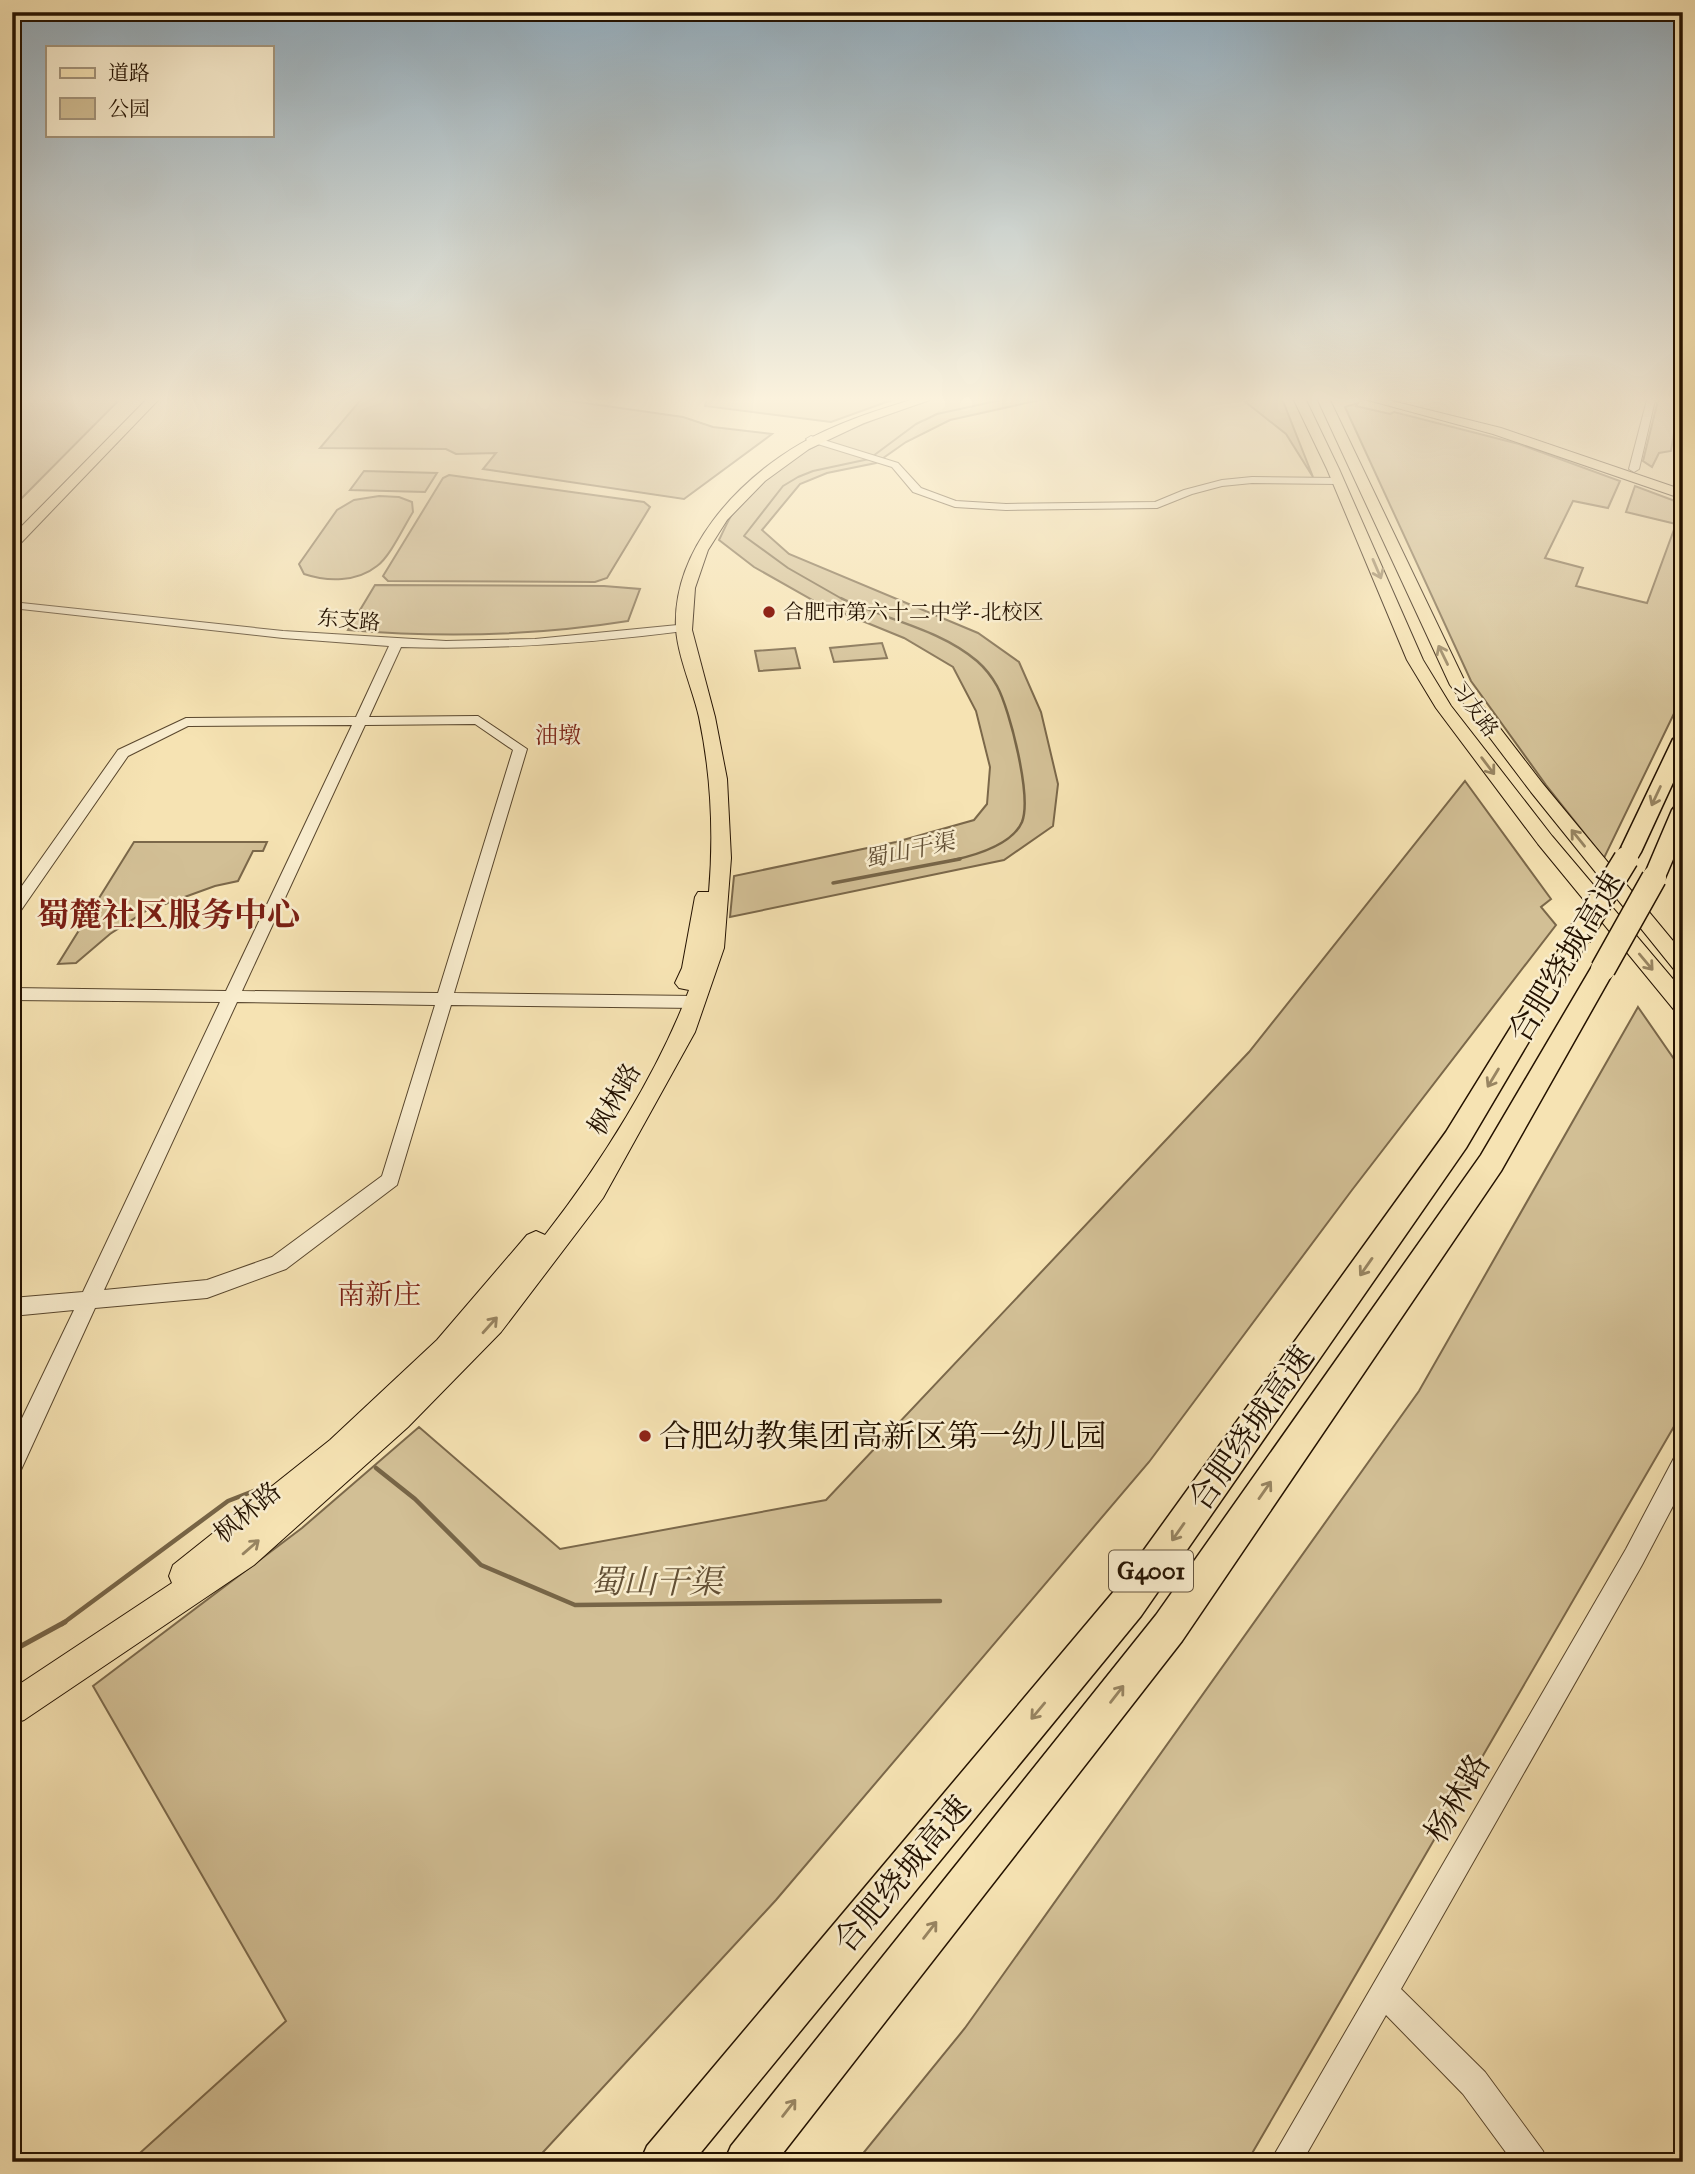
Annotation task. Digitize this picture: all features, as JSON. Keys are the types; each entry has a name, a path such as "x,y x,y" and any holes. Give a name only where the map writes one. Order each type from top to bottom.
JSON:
{"highway":[{"name":"合肥绕城高速","path":"663,2162 1128,1603 1455,1140 1630,852 1683,739"},
{"name":"合肥绕城高速","path":"747,2162 1169,1628 1491,1163 1654,878 1683,810"}],"main road":[{"path":"12,529 43,497"},
{"path":"12,544 57,497"},
{"name":"枫林路","path":"12,1694 205,1562 340,1450 447,1349 568,1204 687,1002 713,948 722,858 718,779 707,717 679,627 701,550 722,518 742,497"},
{"name":"习友路","path":"1345,497 1415,660 1444,708 1545,840 1683,1006"},
{"name":"习友路","path":"1373,497 1458,684 1538,788 1683,967"},
{"name":"枫林路","path":"12,1708 243,1554 398,1418 492,1324 594,1191 684,1032 687,1002"}],"street":[{"path":"937,497 955,504 1006,507 1157,505 1175,497"},
{"name":"东支路","path":"12,605 330,639 397,643 528,643 679,627"},
{"path":"12,1464 397,643"},
{"path":"12,912 123,753 186,722 478,720 520,749 390,1180 279,1263 207,1289 12,1307"},
{"path":"12,994 687,1002"},
{"name":"杨林路","path":"1285,2162 1634,1557 1683,1464"},
{"path":"1384,1992 1474,2083 1532,2162"}],"green space":[{"path":"12,497 22,497 12,508"},
{"path":"400,497 412,502 413,512 392,549 382,562 369,571 342,579 304,574 299,564 337,510 354,500"},
{"path":"431,497 611,497 644,502 650,507 607,578 595,582 388,581 383,576"},
{"path":"746,497 789,497 762,530 789,554 978,633 1019,662 1041,712 1058,784 1053,826 1004,860 730,917 734,876 896,842 974,820 987,804 990,767 976,711 953,667 904,638 816,602 754,567 719,540 734,511"},
{"path":"1387,497 1613,497 1608,508 1573,501 1545,558 1583,568 1576,586 1647,603 1676,524 1626,512 1631,497 1666,497 1683,504 1683,695 1604,858 1546,785 1471,681"},
{"path":"375,585 604,586 640,589 628,621 593,626 488,634 348,630"},
{"path":"882,643 887,658 834,662 830,648"},
{"path":"795,648 800,668 759,671 755,651"},
{"path":"1465,781 1551,899 1541,907 1556,925 1352,1190 1149,1462 776,1900 534,2162 130,2162 286,2021 93,1686 302,1528 419,1427 560,1549 826,1500 1249,1052"},
{"path":"134,842 267,842 263,851 253,851 238,881 215,886 146,911 110,934 76,963 58,964"},
{"path":"1638,1007 1683,1072 1683,1411 1247,2162 856,2162 965,2028 1419,1391"}],"waterway":[{"name":"蜀山干渠","path":"774,497 744,536 788,568 844,600"},
{"name":"蜀山干渠","path":"841,598 928,632 962,650 986,670 1002,698 1022,774 1022,822 1002,843 983,852 954,860"},
{"name":"蜀山干渠","path":"833,883 960,859"},
{"name":"蜀山干渠","path":"376,1468 415,1499 481,1565 575,1605 940,1601"},
{"name":"蜀山干渠","path":"64,1623 228,1501 259,1489"},
{"name":"蜀山干渠","path":"12,1651 64,1623"}],"place":[{"name":"合肥市第六十二中学-北校区","path":"769,612"},
{"name":"合肥幼教集团高新区第一幼儿园","path":"645,1436"}],"district":[{"name":"油墩","path":"558,735"},
{"name":"蜀麓社区服务中心","path":"168,914"},
{"name":"南新庄","path":"379,1294"}]}
